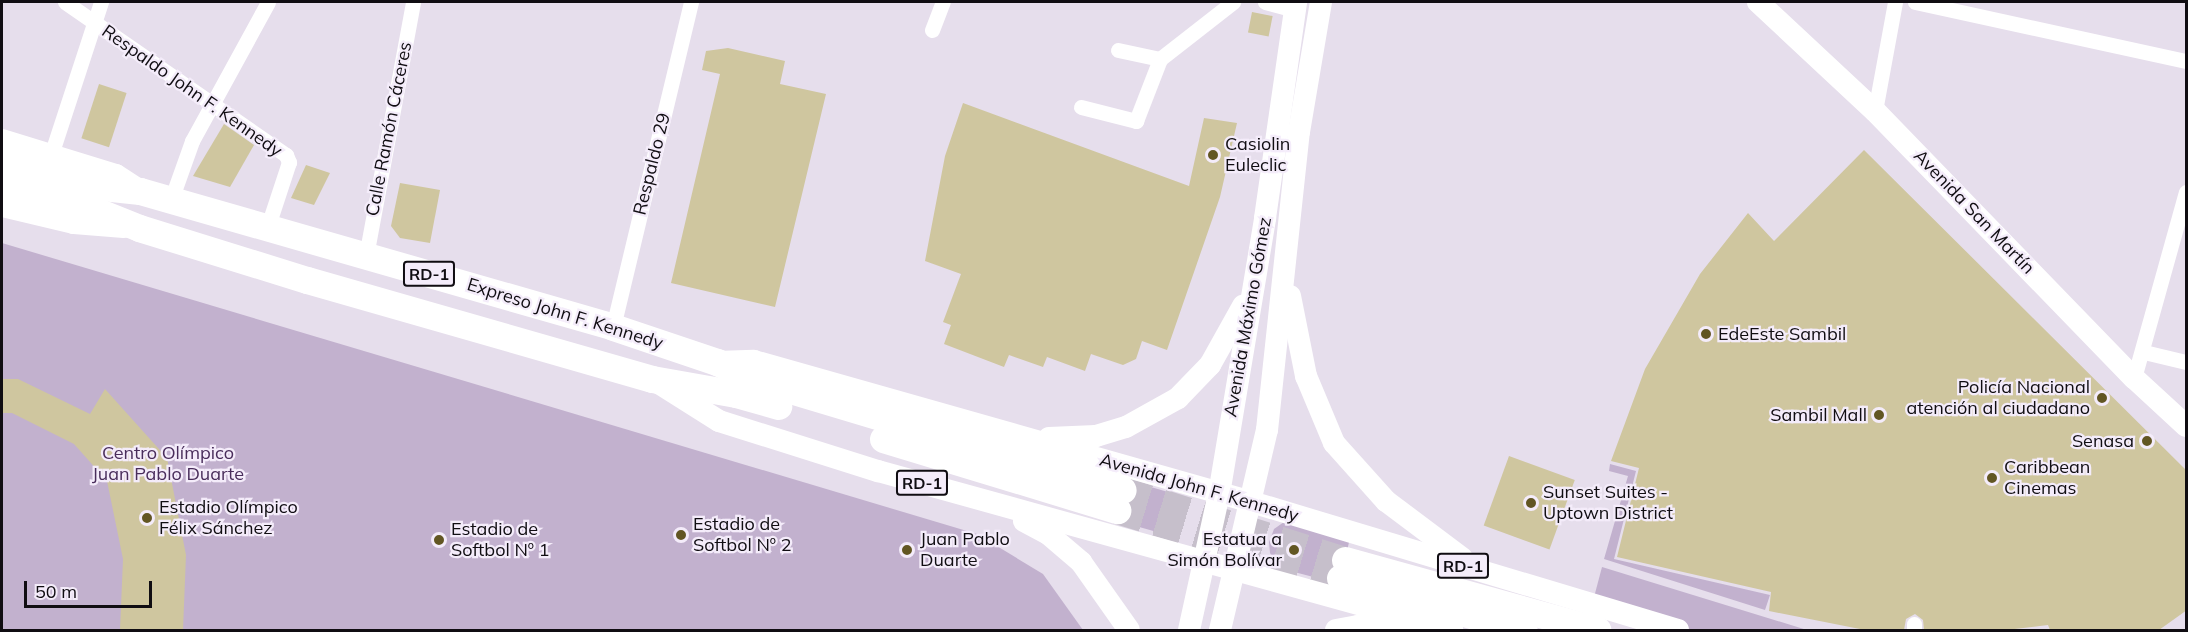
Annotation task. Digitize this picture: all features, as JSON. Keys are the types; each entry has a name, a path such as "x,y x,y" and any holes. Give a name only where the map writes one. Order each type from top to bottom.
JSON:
{"highway":[{"name":"Expreso John F. Kennedy","path":"2,159 102,187 140,191 267,230 613,327 717,362 750,378 1120,500 736,394 652,379 139,228 67,199 2,181"},
{"name":"RD-1","path":"1524,630 1343,569 1597,630"}],"main road":[{"name":"Avenida Máximo Gómez","path":"1220,630 1248,501 1267,430 1299,132 1321,2"},
{"name":"Avenida San Martín","path":"1758,2 1875,111 2134,378 2187,426"},
{"name":"Avenida Máximo Gómez","path":"1189,630 1219,494 1256,271 1295,6"},
{"name":"RD-1","path":"2,140 116,175 140,191"},
{"name":"RD-1","path":"2,206 74,223 139,228"},
{"path":"1285,264 1306,376 1334,443 1400,513 1451,552 1492,575"},
{"path":"998,432 1056,440 1096,436 1126,427 1178,398 1210,365 1226,342 1256,271"},
{"name":"Avenida John F. Kennedy","path":"717,362 754,361 1248,501 1678,630"},
{"name":"RD-1","path":"652,379 719,421 994,504 1232,572 1452,630"},
{"path":"994,504 1047,533 1081,562 1129,630"},
{"path":"1336,630 1402,624 1436,630"}],"street":[{"name":"Respaldo John F. Kennedy","path":"65,2 286,154 289,162 267,230"},
{"path":"51,154 101,2"},
{"path":"171,200 192,141 268,2"},
{"name":"Calle Ramón Cáceres","path":"366,256 413,2"},
{"name":"Respaldo 29","path":"613,327 691,2"},
{"path":"932,30 943,2"},
{"path":"1081,107 1132,122 1140,118 1160,59 1233,2"},
{"path":"1264,2 1295,6"},
{"path":"1875,111 1895,2"},
{"path":"1915,2 2187,60"},
{"path":"1118,50 1160,59"},
{"path":"2134,378 2144,352 2187,192"},
{"path":"2144,352 2187,362"}],"green space":[{"name":"Centro Olímpico Juan Pablo Duarte","path":"2,243 977,534 1043,574 1083,630 2,630"},
{"path":"1610,464 1636,471 1614,559 1770,595 1765,610 1604,559 1628,476 1609,471"},
{"path":"1130,481 1168,492 1179,506 1175,523 1164,534 1118,521"},
{"path":"1284,522 1349,542 1340,584 1279,568 1270,553 1269,542 1274,529"},
{"path":"1602,567 1807,630 1691,630 1593,601"}],"building":[{"path":"1252,12 1273,16 1269,37 1248,33"},
{"path":"728,48 785,61 780,84 826,94 775,307 671,283 720,74 702,70 706,51"},
{"path":"99,84 127,93 109,147 81,138"},
{"path":"963,103 1189,186 1204,118 1237,123 1220,197 1167,350 1142,341 1136,359 1123,365 1091,354 1085,371 1047,357 1043,367 1009,355 1004,367 944,344 951,325 943,322 961,274 925,261 945,156"},
{"path":"224,124 254,145 230,187 193,176"},
{"name":"Sambil Mall","path":"1864,150 2187,471 2187,610 2159,630 2050,630 2048,625 2006,630 1924,630 1923,620 1915,614 1906,619 1904,630 1865,630 1769,611 1771,592 1617,557 1639,468 1611,461 1645,369 1700,274 1748,213 1774,241"},
{"path":"306,165 330,173 314,205 291,198"},
{"path":"400,183 440,190 430,243 400,238 391,226"},
{"name":"Estadio Olímpico Félix Sánchez","path":"2,379 18,379 90,414 105,389 167,458 186,555 183,630 120,630 123,559 107,481 74,444 12,413 2,413"},
{"name":"Sunset Suites - Uptown District","path":"1509,456 1575,480 1549,549 1484,526"}],"tunnel":[{"path":"1123,490 1345,560"},
{"path":"1117,510 1340,578"}],"place":[{"name":"Casiolin Euleclic","path":"1213,155"},
{"name":"EdeEste Sambil","path":"1706,334"},
{"name":"Policía Nacional atención al ciudadano","path":"2102,398"},
{"name":"Sambil Mall","path":"1879,415"},
{"name":"Senasa","path":"2147,441"},
{"name":"Caribbean Cinemas","path":"1992,478"},
{"name":"Sunset Suites - Uptown District","path":"1531,503"},
{"name":"Estadio Olímpico Félix Sánchez","path":"147,518"},
{"name":"Estadio de Softbol Nº 2","path":"681,535"},
{"name":"Estadio de Softbol Nº 1","path":"439,540"},
{"name":"Juan Pablo Duarte","path":"907,550"},
{"name":"Estatua a Simón Bolívar","path":"1294,550"}]}
